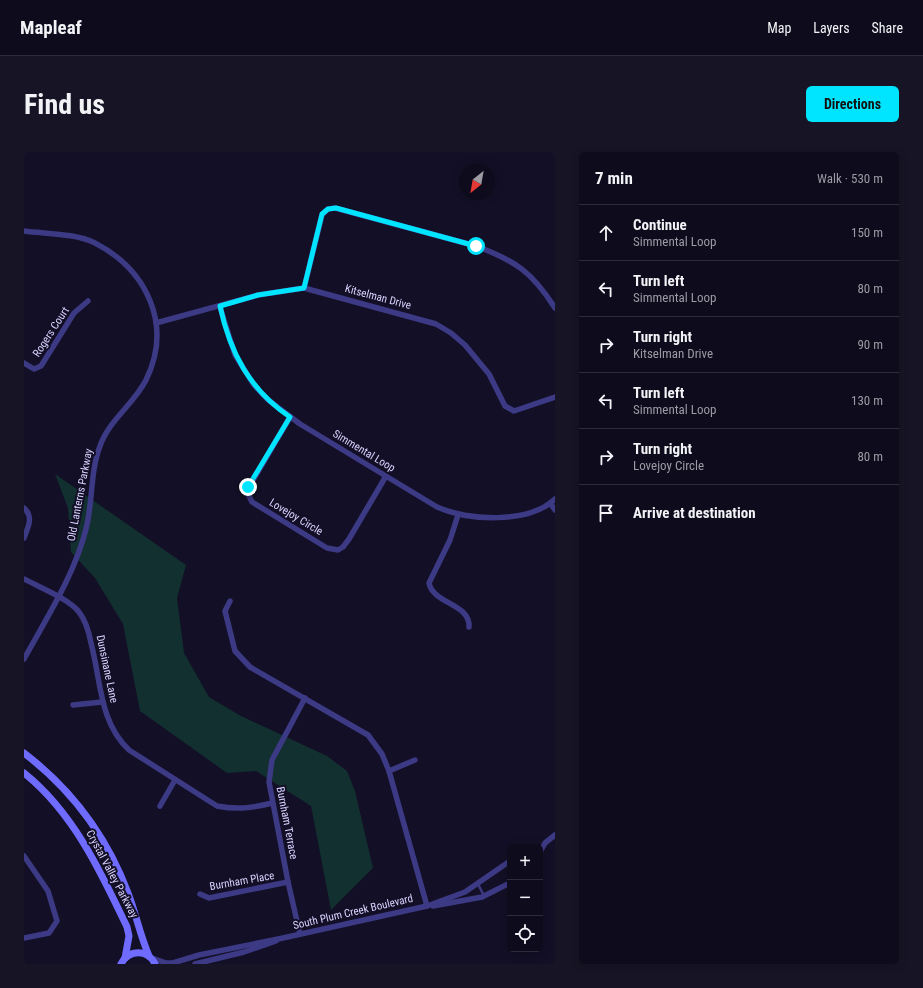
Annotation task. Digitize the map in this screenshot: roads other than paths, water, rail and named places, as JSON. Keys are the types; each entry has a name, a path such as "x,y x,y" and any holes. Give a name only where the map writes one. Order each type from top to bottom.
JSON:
{"main road":[{"name":"Crystal Valley Parkway","path":"24,753 64,790 106,845 129,894 142,939 152,960"},
{"name":"Crystal Valley Parkway","path":"24,773 64,814 82,840 96,865 127,927 129,936 123,961"},
{"path":"123,961 131,954 139,952 152,960"}],"street":[{"path":"304,288 322,214 328,209 336,208 476,246 496,253 515,262 530,274 543,289 555,308"},
{"name":"Old Lanterns Parkway","path":"24,231 71,237 94,243 114,256 133,273 145,290 154,310 158,334 155,356 146,381 110,426 100,445 95,460 93,491 86,528 77,560 24,659"},
{"name":"Kitselman Drive","path":"156,323 258,295 304,288 399,313 441,327 465,345 489,374 508,410 514,411 555,397"},
{"name":"Rogers Court","path":"24,363 36,369 41,366 74,313 88,301"},
{"name":"Simmental Loop","path":"220,306 235,355 246,373 267,399 290,417 437,507 458,515 496,518 520,515 550,503 555,499"},
{"name":"Lovejoy Circle","path":"290,417 248,487 248,498 252,502 327,548 338,550 343,548 349,539 386,476"},
{"path":"550,503 555,510"},
{"path":"24,508 29,515 30,520 24,538"},
{"path":"458,515 450,540 429,583 430,589 434,594 464,613 470,622 469,627"},
{"name":"Dunsinane Lane","path":"24,579 58,597 78,611 87,624 95,657 102,702 119,741 129,750 217,806 231,809 251,808 272,803"},
{"path":"230,601 226,611 235,651 250,668 368,735 382,754 389,771 427,906"},
{"name":"Burnham Terrace","path":"300,934 288,882 269,782 272,760 305,698"},
{"path":"73,705 102,702"},
{"path":"389,771 415,760"},
{"path":"160,806 175,780"},
{"path":"543,848 555,835"},
{"path":"24,856 48,892 56,921 49,933 24,938"},
{"name":"South Plum Creek Boulevard","path":"427,906 460,894 478,884 507,863"},
{"name":"Burnham Place","path":"200,894 209,898 288,882"},
{"name":"South Plum Creek Boulevard","path":"152,960 173,963 212,952 284,938 427,906 450,904 484,897 507,885"},
{"name":"South Plum Creek Boulevard","path":"195,964 244,952 284,938"}],"lane":[{"path":"478,884 484,897"}]}
